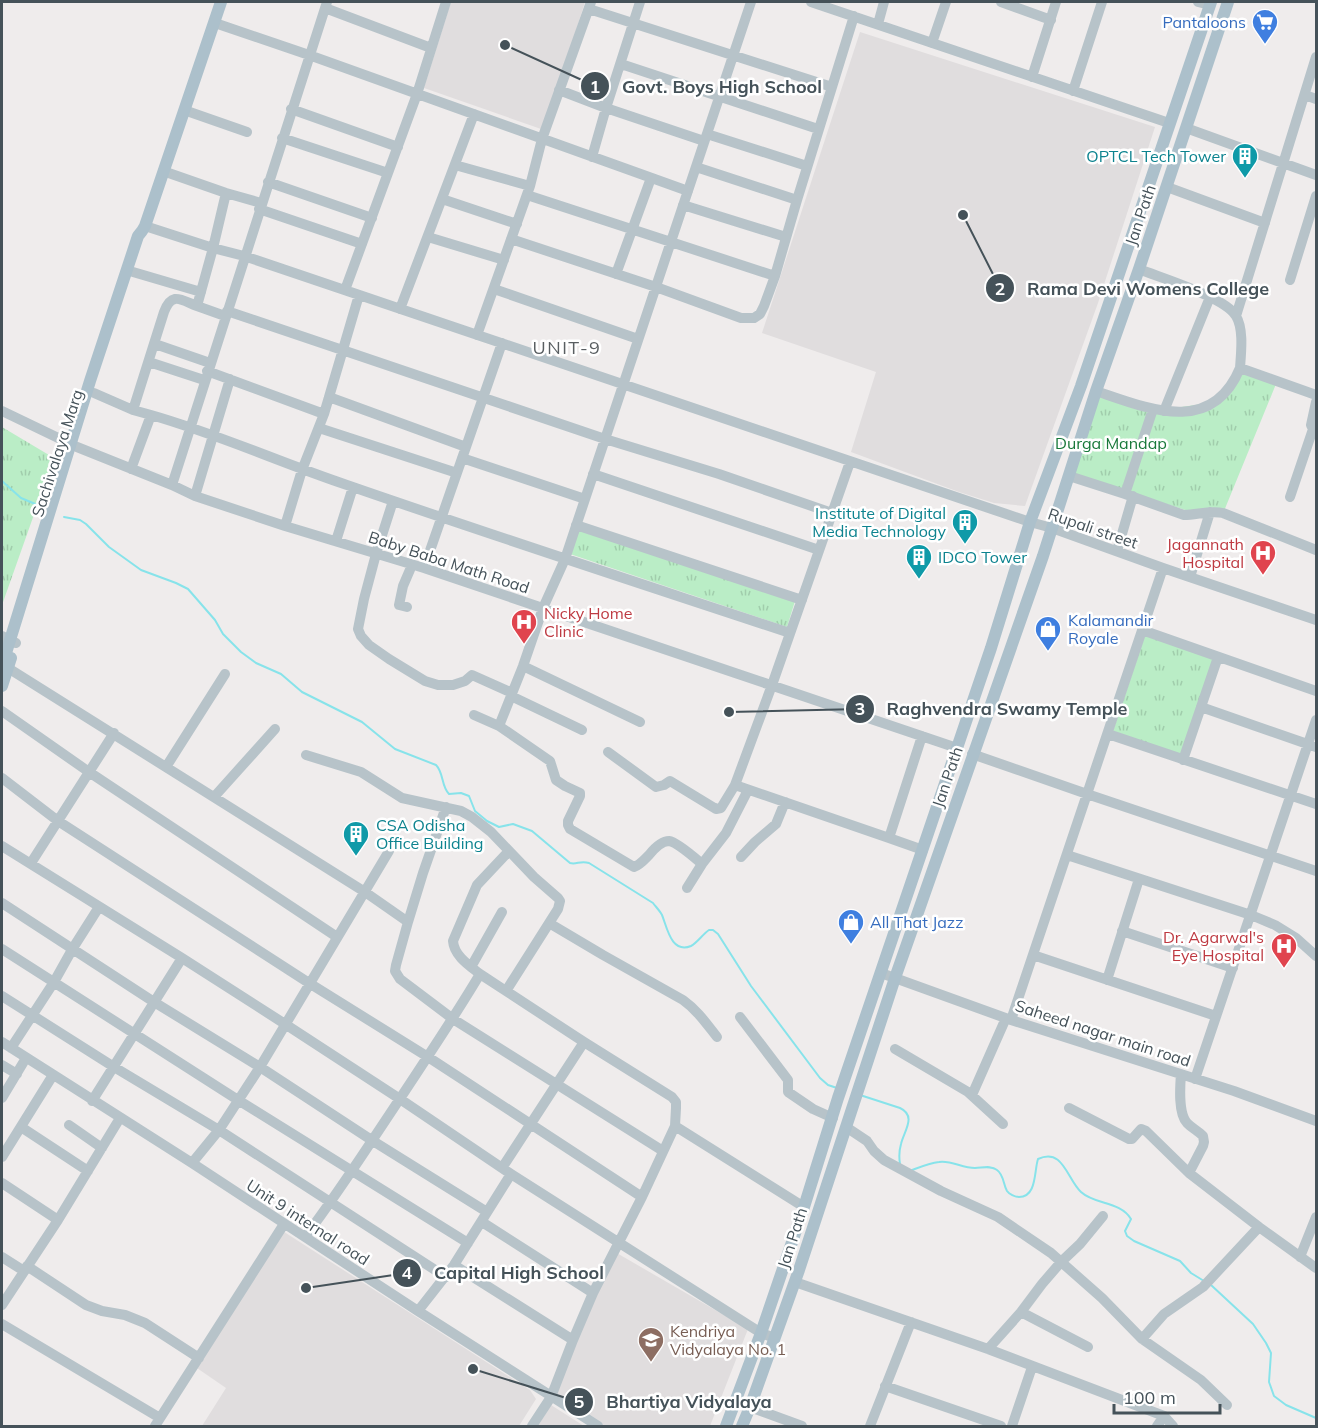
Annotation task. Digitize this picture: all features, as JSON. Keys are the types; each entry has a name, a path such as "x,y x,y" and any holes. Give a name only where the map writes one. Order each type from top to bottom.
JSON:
{"main road":[{"name":"Sachivalaya Marg","path":"2,686 9,640 74,446 138,236 144,229 221,2"},
{"name":"Jan Path","path":"742,1426 795,1282 859,1084 1052,528 1228,2"},
{"name":"Jan Path","path":"726,1426 804,1207 838,1098 991,648 1030,522 1081,386 1169,123 1206,3"},
{"name":"Sachivalaya Marg","path":"74,446 94,393 145,238 144,229"}],"street":[{"path":"345,290 417,94 446,2"},
{"path":"592,157 640,2"},
{"path":"499,726 543,608 565,559 751,2"},
{"path":"811,2 1169,123"},
{"path":"878,24 884,2"},
{"path":"932,43 946,2"},
{"path":"1001,2 1051,20"},
{"path":"1032,77 1056,2"},
{"path":"1073,91 1102,2"},
{"path":"172,485 326,5 431,48"},
{"path":"477,335 529,190 542,139 590,5 633,23 832,87"},
{"path":"511,239 741,318 754,318 760,314 775,276 854,16"},
{"path":"214,23 688,191"},
{"path":"1096,391 1153,410 1181,412 1199,410 1216,401 1235,380 1240,368 1241,337 1236,316 1317,57"},
{"path":"621,64 818,129"},
{"path":"559,90 606,108 807,166"},
{"path":"1305,95 1317,99"},
{"path":"291,109 398,147"},
{"path":"184,110 247,132"},
{"path":"400,309 474,114"},
{"path":"1186,128 1317,175"},
{"path":"282,138 388,173"},
{"path":"455,165 529,190 632,230 775,276"},
{"path":"696,167 797,200"},
{"path":"163,171 362,244"},
{"path":"616,274 651,178"},
{"path":"268,182 372,218"},
{"path":"1167,187 1265,222"},
{"path":"197,306 226,193"},
{"path":"1290,280 1317,196"},
{"path":"442,199 517,224"},
{"path":"683,205 786,237"},
{"name":"Rupali street","path":"144,229 244,256 850,462 1052,528 1317,620"},
{"path":"428,237 504,260"},
{"path":"1139,269 1210,297 1226,306 1236,316"},
{"path":"133,272 201,292"},
{"path":"494,289 638,339"},
{"path":"285,526 302,470 324,414 359,295"},
{"path":"1164,411 1210,297"},
{"path":"133,410 164,312 169,301 177,298 344,350 832,513"},
{"path":"424,568 502,343"},
{"path":"155,344 207,371 324,414"},
{"path":"149,362 207,371"},
{"path":"1240,368 1317,395"},
{"path":"195,495 230,379"},
{"path":"94,393 133,410 190,426 302,470 790,633"},
{"path":"329,397 466,447"},
{"path":"1290,497 1313,429 1311,425 1317,402"},
{"path":"1117,551 1129,495 1153,410"},
{"name":"Baby Baba Math Road","path":"2,411 74,446 195,495 285,526 424,568 957,748"},
{"path":"131,470 151,415"},
{"path":"319,428 457,473"},
{"path":"462,459 585,499"},
{"path":"608,752 656,787 670,781 716,809 721,808 735,785 850,462"},
{"path":"593,474 819,550"},
{"path":"1069,476 1184,515 1223,513 1317,550"},
{"path":"336,541 353,487"},
{"path":"393,501 376,554 358,629 365,641 425,681 438,685 453,685 465,681 472,675 582,730"},
{"path":"1190,577 1210,512"},
{"path":"576,525 802,600"},
{"path":"407,607 399,605 402,586 412,565"},
{"path":"972,1095 1009,1019 1033,955 1163,568"},
{"path":"1142,630 1317,691"},
{"path":"1183,760 1218,657"},
{"path":"523,666 640,722"},
{"path":"5,667 114,733 365,892 408,922"},
{"path":"166,766 225,674"},
{"path":"1201,707 1312,746"},
{"path":"2,711 89,772 337,937"},
{"path":"474,715 499,726 550,761 556,780 580,793 568,821 570,829 634,867 662,843 669,841 702,864"},
{"path":"1195,1079 1291,795 1312,746 1317,720"},
{"path":"214,797 275,729"},
{"path":"31,863 114,733"},
{"path":"1108,734 1317,804"},
{"path":"889,838 922,736"},
{"path":"972,754 1317,871"},
{"path":"306,755 361,772 402,798 461,811 491,832 558,898 560,901 558,909 506,991"},
{"path":"2,777 58,821 428,1057 642,1197"},
{"path":"735,785 923,850"},
{"path":"687,888 726,833 748,790"},
{"path":"741,857 775,826 785,802"},
{"path":"446,807 408,922 396,965 397,976 453,1018 663,1151"},
{"path":"2,846 285,1024 618,1243 761,1333 775,1338"},
{"path":"192,1163 219,1130 261,1067 389,851"},
{"path":"509,851 477,885 453,941 456,952 480,974 672,1097 676,1108 675,1125 642,1197 593,1293 550,1397 532,1426"},
{"path":"1067,855 1251,915 1275,925 1296,938 1317,957"},
{"path":"1304,866 1317,878"},
{"path":"1107,980 1139,879"},
{"path":"2,903 154,1002 261,1067 485,1217 593,1293"},
{"path":"6,1045 33,1016 99,907"},
{"path":"471,967 502,912"},
{"path":"549,923 683,1000 694,1008 717,1037"},
{"path":"1122,931 1233,968"},
{"path":"2,949 468,1243"},
{"path":"1033,955 1216,1016"},
{"path":"92,1101 182,958"},
{"name":"Saheed nagar main road","path":"881,973 1009,1019 1234,1091 1317,1121"},
{"path":"304,1237 373,1141 480,974"},
{"path":"2,996 219,1130 446,1277"},
{"path":"741,1017 788,1080 788,1092 833,1118"},
{"path":"418,1311 446,1277 485,1217 530,1125 584,1042"},
{"name":"Unit 9 internal road","path":"6,1045 598,1426"},
{"path":"895,1049 972,1095 1003,1124"},
{"path":"2,1098 26,1058"},
{"path":"2,1065 16,1074"},
{"path":"1181,1074 1182,1113 1187,1123 1203,1136 1204,1142 1189,1173"},
{"path":"2,1157 53,1075"},
{"path":"1070,1108 1129,1139 1141,1130 1146,1131 1189,1173 1317,1268"},
{"path":"2,1305 58,1220 120,1118"},
{"path":"69,1125 102,1148"},
{"path":"675,1125 804,1207"},
{"path":"21,1127 88,1171"},
{"path":"846,1127 867,1140 877,1155 884,1160 941,1191 998,1217 1036,1242 1102,1298 1142,1339 1201,1380 1227,1405"},
{"path":"2,1183 58,1220"},
{"path":"988,1349 1103,1216"},
{"path":"1300,1257 1317,1217"},
{"path":"2,1324 158,1422 284,1224"},
{"path":"1142,1339 1164,1314 1203,1287 1259,1227"},
{"path":"2,1257 86,1305 102,1311 125,1315 145,1323 199,1359"},
{"path":"454,1265 573,1340"},
{"path":"795,1282 988,1349 1164,1416 1173,1426"},
{"path":"1021,1312 1088,1347"},
{"path":"870,1426 910,1322"},
{"path":"1012,1426 1032,1367"},
{"path":"885,1386 1001,1426"},
{"path":"750,1407 802,1426"},
{"path":"1157,1426 1164,1416"}],"shaded area":[{"path":"451,2 585,2 544,130 424,88"},
{"path":"860,32 1155,127 1098,303 1025,506 994,503 851,452 876,372 762,333"},
{"path":"278,1228 530,1390 536,1399 519,1426 202,1426 226,1388 194,1366"},
{"name":"Kendriya Vidyalaya No. 1","path":"615,1252 748,1329 710,1426 603,1426 553,1396"},
{"path":"551,1405 584,1426 538,1426"}],"green space":[{"path":"1240,369 1276,384 1224,511 1195,513 1128,492 1153,411 1216,402"},
{"name":"Durga Mandap","path":"1097,393 1152,410 1125,492 1071,475"},
{"path":"2,427 54,458 2,605"},
{"path":"578,530 795,601 787,627 570,554"},
{"path":"1145,635 1213,659 1181,756 1113,731"}],"waterway":[{"path":"2,481 21,498 40,506"},
{"path":"64,517 80,520 86,524 109,547 141,570 188,589 215,620 223,634 256,663 281,674 302,692 362,722 395,749 436,765 449,794 461,793 469,796 475,811 487,821 499,827 513,824 532,831 570,863 589,863 653,903 662,915 674,943 684,947 691,946 709,930 713,930 718,934 751,986 820,1078 828,1085 837,1088"},
{"path":"860,1095 900,1108 908,1115 908,1124 900,1149 900,1164"},
{"path":"912,1170 943,1162 970,1168 992,1168 1001,1174 1008,1192 1019,1197 1025,1196 1032,1188 1038,1159 1046,1156 1053,1157 1064,1166 1081,1192 1126,1213 1131,1219 1125,1231 1127,1236 1180,1261 1191,1273 1204,1281"},
{"path":"1211,1285 1253,1324 1266,1343 1271,1353 1269,1382 1274,1396 1286,1405 1316,1418"}],"place":[{"name":"Govt. Boys High School","path":"505,45"},
{"name":"Pantaloons","path":"1265,45"},
{"name":"OPTCL Tech Tower","path":"1245,179"},
{"name":"Rama Devi Womens College","path":"963,215"},
{"name":"Institute of Digital Media Technology","path":"965,545"},
{"name":"Jagannath Hospital","path":"1263,576"},
{"name":"IDCO Tower","path":"919,580"},
{"name":"Nicky Home Clinic","path":"524,645"},
{"name":"Kalamandir Royale","path":"1048,652"},
{"name":"Raghvendra Swamy Temple","path":"729,712"},
{"name":"CSA Odisha Office Building","path":"356,857"},
{"name":"All That Jazz","path":"851,945"},
{"name":"Dr. Agarwal's Eye Hospital","path":"1284,969"},
{"name":"Capital High School","path":"306,1288"},
{"name":"Kendriya Vidyalaya No. 1","path":"651,1363"},
{"name":"Bhartiya Vidyalaya","path":"473,1369"}],"district":[{"name":"UNIT-9","path":"567,347"}]}
